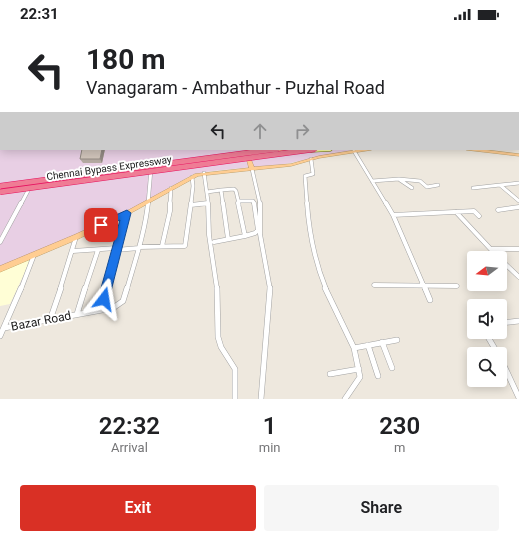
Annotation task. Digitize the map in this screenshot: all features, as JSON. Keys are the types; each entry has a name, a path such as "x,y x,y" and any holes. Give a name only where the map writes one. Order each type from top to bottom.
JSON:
{"highway":[{"name":"Chennai Bypass Expressway","path":"0,189 270,150"},
{"name":"Chennai Bypass Expressway","path":"0,189 307,150"}],"main road":[{"path":"247,150 252,169"},
{"path":"249,156 284,150"},
{"path":"0,189 296,150"},
{"path":"0,268 76,237 127,213 192,177 204,173 291,164 362,150"},
{"path":"476,150 519,155"}],"street":[{"path":"312,150 324,150"},
{"path":"354,151 393,215 430,300"},
{"path":"311,159 313,174 304,176 308,218 318,269 330,300 354,348 359,369 360,377 345,399"},
{"name":"Bazar Road","path":"4,328 113,308 123,301 139,247 149,201 151,169"},
{"path":"252,169 257,196 260,203 260,234 270,286 261,399"},
{"path":"204,173 208,201"},
{"path":"73,251 185,246 193,186 192,177"},
{"path":"372,181 399,179 420,181 428,187 438,185"},
{"path":"399,179 412,188"},
{"path":"473,188 519,183"},
{"path":"0,242 30,185"},
{"path":"500,185 519,201"},
{"path":"162,246 170,210 171,188"},
{"path":"221,190 228,239"},
{"path":"207,192 235,190 239,202 245,236"},
{"path":"214,242 245,236 255,233 258,230 255,205 253,201 239,202"},
{"path":"191,205 208,203 209,235 217,289 218,337 221,347 235,369 235,399"},
{"path":"498,210 519,207"},
{"path":"393,215 474,211 479,216"},
{"path":"456,212 491,249 519,249"},
{"path":"101,309 116,249 127,213"},
{"path":"50,320 73,251 76,237"},
{"path":"77,314 98,250"},
{"path":"0,336 30,268 34,255"},
{"path":"507,265 519,277"},
{"path":"374,285 457,286"},
{"path":"507,322 519,321"},
{"path":"354,348 397,340"},
{"path":"382,342 392,368"},
{"path":"368,345 378,376"},
{"path":"330,374 359,369"},
{"path":"507,372 519,398"}],"shaded area":[{"path":"0,150 243,150 243,151 0,184"},
{"path":"328,150 353,150 285,164 194,174 135,207 76,235 0,267 0,195"},
{"path":"31,259 10,304 0,306 0,271"}],"building":[{"path":"82,150 102,150 100,159 80,159"}],"route":[{"path":"101,225 127,213 116,248 104,299"}]}
